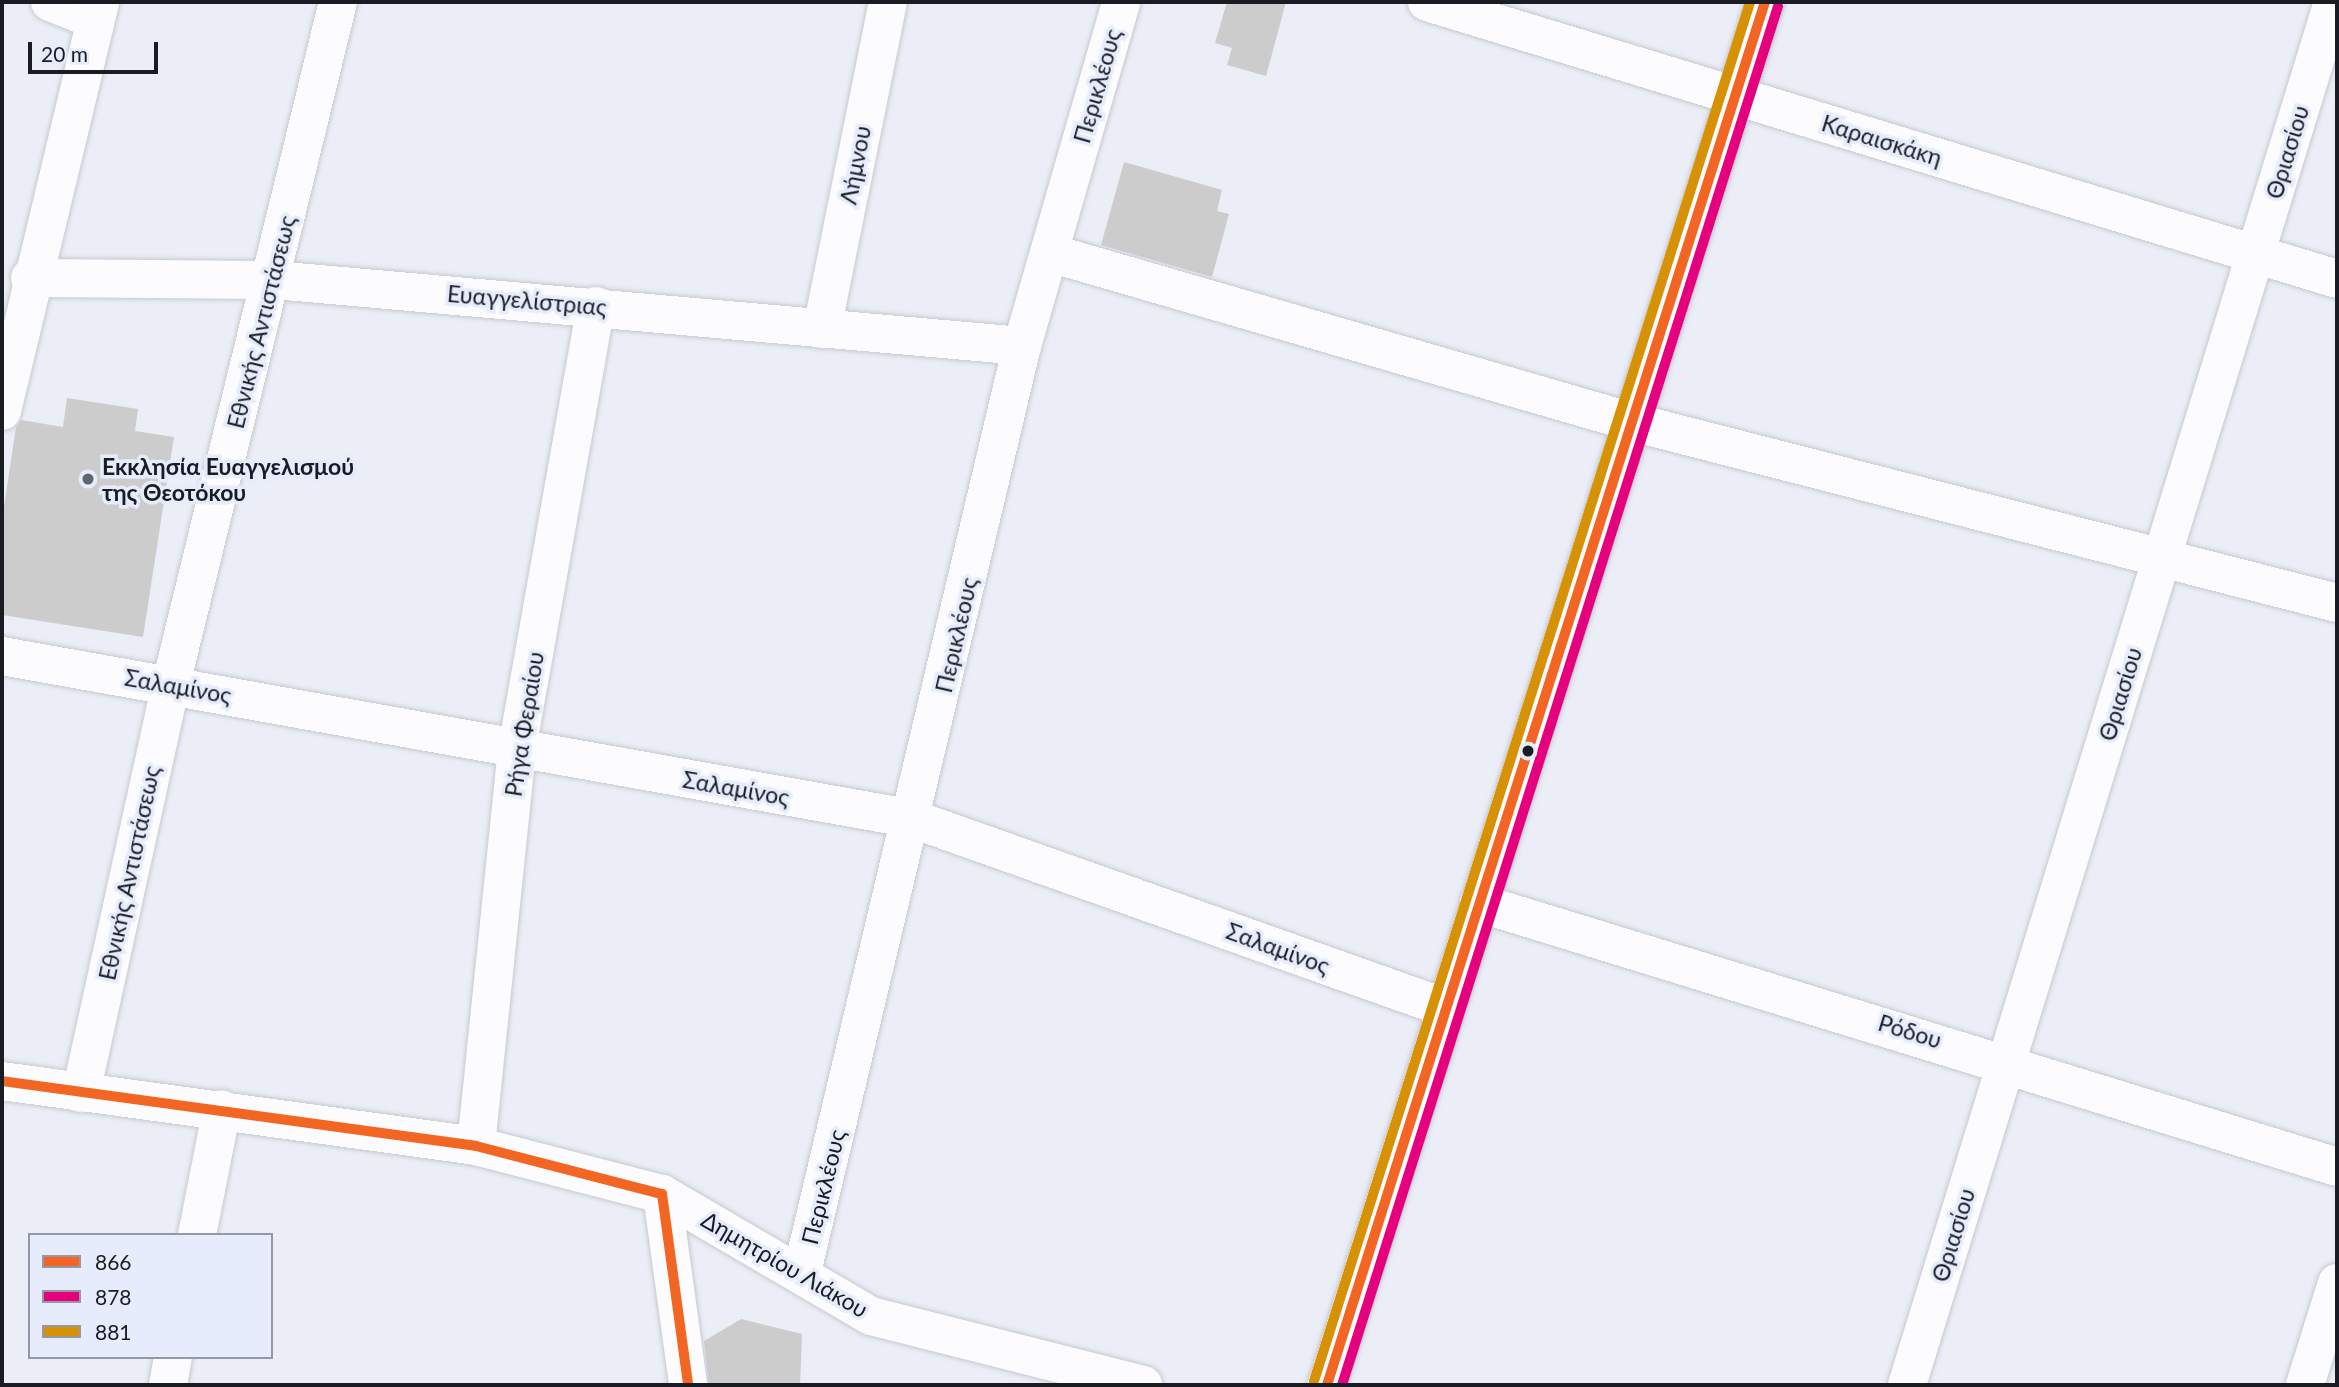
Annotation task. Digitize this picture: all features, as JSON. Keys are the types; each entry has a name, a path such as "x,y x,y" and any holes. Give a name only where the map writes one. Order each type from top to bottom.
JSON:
{"street":[{"path":"2,411 7,365 97,11 50,2"},
{"name":"Εθνικής Αντιστάσεως","path":"81,1093 171,684 274,280 338,2"},
{"name":"Λήμνου","path":"822,328 888,2"},
{"name":"Περικλέους","path":"802,1272 913,819 1023,346 1121,2"},
{"name":"Καραισκάκη","path":"1427,2 2337,279"},
{"path":"1326,1385 1765,2"},
{"name":"Θριασίου","path":"1907,1385 2333,2"},
{"path":"1050,253 1632,422 2163,554 2337,603"},
{"name":"Ευαγγελίστριας","path":"30,278 274,280 596,306 1023,346"},
{"name":"Ρήγα Φεραίου","path":"476,1146 517,749 596,306"},
{"name":"Σαλαμίνος","path":"2,656 171,684 913,819 1446,1008"},
{"name":"Ρόδου","path":"1479,903 2007,1060 2337,1167"},
{"name":"Δημητρίου Λιάκου","path":"2,1081 222,1109 476,1146 662,1194 802,1272 871,1316 1143,1385"},
{"path":"197,1233 222,1109"},
{"path":"662,1194 688,1385"},
{"path":"2305,1385 2337,1283"},
{"path":"168,1385 173,1359"}],"building":[{"path":"1227,2 1286,2 1266,76 1227,65 1232,48 1215,43"},
{"path":"1124,162 1222,190 1217,211 1229,214 1212,277 1101,245"},
{"name":"Εκκλησία Ευαγγελισμού της Θεοτόκου","path":"67,398 138,409 135,431 174,437 143,637 2,615 2,520 16,427 21,420 63,427"},
{"path":"741,1319 802,1334 800,1385 709,1385 704,1341"}],"transit line":[{"name":"881","path":"1314,1381 1750,2"},
{"name":"866","path":"1327,1385 1765,2"},
{"name":"878","path":"1342,1385 1778,6"},
{"name":"866","path":"2,1081 476,1146 662,1194 688,1385"}],"place":[{"name":"Εκκλησία Ευαγγελισμού της Θεοτόκου","path":"88,479"}]}
